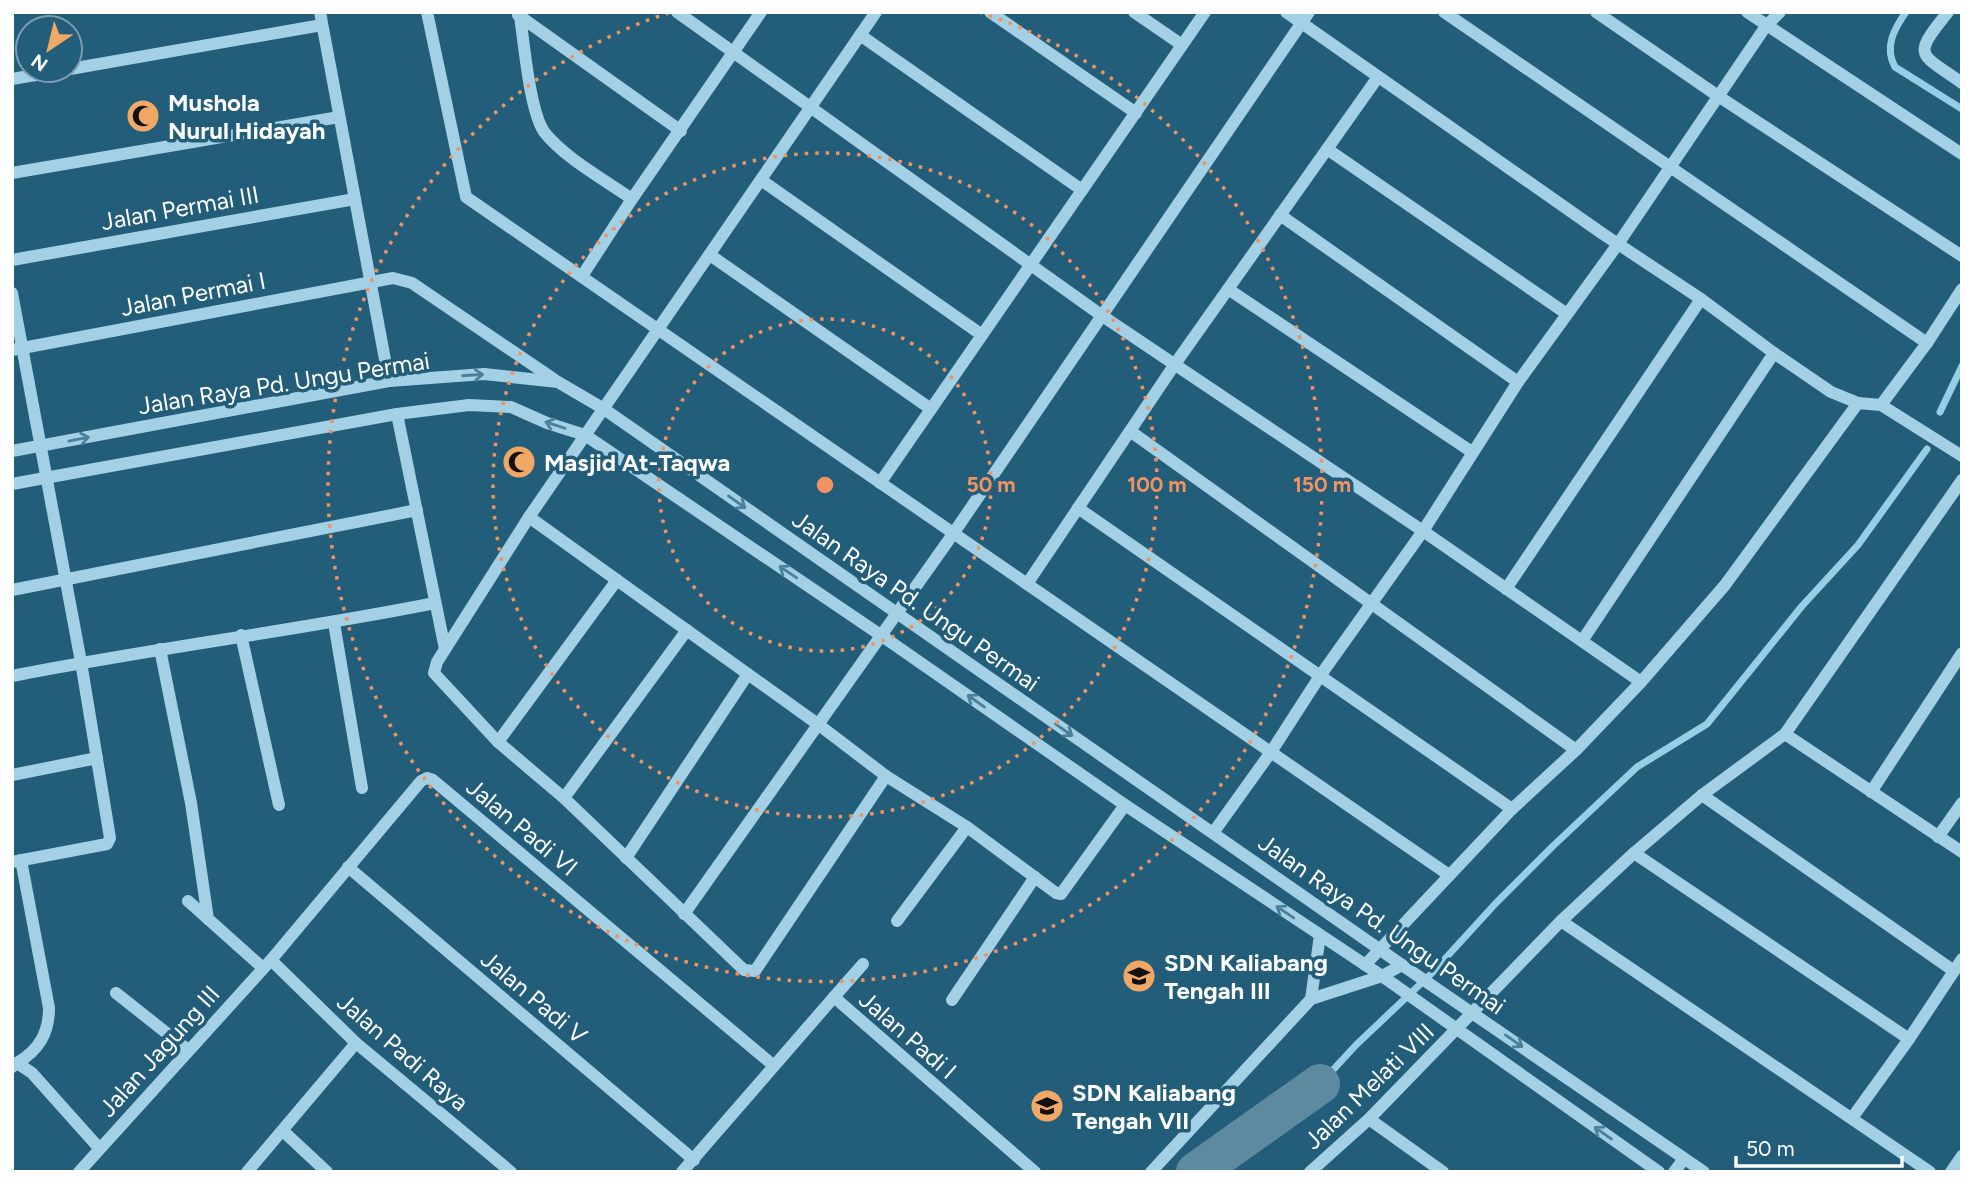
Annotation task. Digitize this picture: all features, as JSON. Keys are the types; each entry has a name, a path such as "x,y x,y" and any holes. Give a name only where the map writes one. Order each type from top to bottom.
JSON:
{"street":[{"path":"427,12 466,197 1449,875"},
{"path":"677,12 1101,315 1423,531 1641,682"},
{"path":"582,276 761,12"},
{"path":"876,12 529,517 437,662 434,673 498,742 564,798 744,970 755,971 886,776"},
{"path":"990,12 1136,113"},
{"path":"1134,12 1182,45"},
{"path":"880,483 1205,12"},
{"path":"1286,12 1305,18 1378,77 1832,392 1858,402 1881,405 1962,456"},
{"path":"1444,12 1927,343"},
{"path":"1596,12 1718,96 1962,256"},
{"path":"1747,12 1962,154"},
{"path":"1213,833 1423,531 1518,382 1618,244 1766,26 1780,12"},
{"path":"1948,12 1925,40 1924,50 1927,58 1962,83"},
{"path":"517,14 534,108 543,131 560,148 632,199"},
{"path":"517,14 681,131"},
{"path":"684,914 954,534 1305,18"},
{"path":"84,67 321,19 389,381"},
{"path":"860,35 1082,190"},
{"path":"1027,584 1175,364 1378,77"},
{"path":"12,173 339,117"},
{"path":"1327,149 1567,314"},
{"path":"761,180 982,335"},
{"name":"Jalan Permai III","path":"12,260 355,198"},
{"path":"1280,215 1518,382"},
{"path":"710,254 932,409"},
{"name":"Jalan Permai I","path":"17,349 393,278 412,283 558,382"},
{"path":"1228,289 1472,452"},
{"path":"1881,405 1927,343 1962,289"},
{"path":"12,293 17,349 41,446 82,662 109,843 17,861 49,1025 45,1036 27,1057 15,1065"},
{"path":"1506,589 1701,299"},
{"path":"1582,641 1774,353"},
{"name":"Jalan Raya Pd. Ungu Permai","path":"12,451 389,381 484,374 558,382 604,409 1704,1172"},
{"path":"1365,965 1512,809 1576,750 1641,682 1726,585 1858,402"},
{"name":"Jalan Raya Pd. Ungu Permai","path":"12,484 397,414 469,405 511,407 547,423 586,435 1125,805 1382,976 1659,1172"},
{"path":"397,414 445,649"},
{"path":"1130,431 1576,750"},
{"name":"Jalan Melati VIII","path":"1310,1172 1368,1119 1561,921 1634,853 1702,795 1785,734 1962,480"},
{"path":"1078,508 1512,809"},
{"path":"12,590 417,510"},
{"path":"529,517 886,776 967,827 1056,893 1061,894 1125,805"},
{"path":"498,742 617,580"},
{"path":"12,676 241,635 334,623 435,603"},
{"path":"334,623 362,788"},
{"path":"564,798 687,630"},
{"path":"241,635 279,805"},
{"path":"160,649 191,803 208,919"},
{"path":"1871,792 1962,653"},
{"path":"626,858 748,674"},
{"path":"1785,734 1962,852"},
{"path":"12,775 97,758"},
{"name":"Jalan Padi VI","path":"267,964 421,781 427,778 433,780 773,1065"},
{"path":"1702,795 1954,971"},
{"path":"1938,837 1962,803"},
{"path":"897,921 967,827"},
{"path":"1634,853 1909,1039"},
{"name":"Jalan Padi V","path":"348,867 694,1160"},
{"path":"952,1000 1034,877"},
{"name":"Jalan Padi Raya","path":"188,901 267,964 356,1043 511,1172"},
{"path":"1561,921 1930,1172"},
{"path":"1311,999 1320,935"},
{"path":"1852,1118 1962,959"},
{"name":"Jalan Jagung III","path":"79,1172 267,964"},
{"path":"834,997 863,964"},
{"path":"1151,1172 1311,999 1382,976 1402,965"},
{"path":"117,993 188,1051"},
{"name":"Jalan Padi I","path":"682,1172 834,997 1035,1172"},
{"path":"247,1172 356,1043"},
{"path":"15,1065 32,1073 99,1148"},
{"path":"1368,1119 1443,1172"},
{"path":"283,1131 327,1172"},
{"path":"1951,1172 1962,1156"},
{"path":"1674,1172 1684,1159"}],"waterway":[{"path":"1906,12 1890,45 1895,67 1962,109"},
{"path":"1940,412 1962,366"},
{"path":"1320,1084 1356,1045 1432,973 1496,903 1637,767 1707,724 1802,606 1858,545 1927,449"},
{"path":"1196,1172 1320,1084"}],"place":[{"name":"Mushola Nurul Hidayah","path":"143,116"},
{"name":"Masjid At-Taqwa","path":"519,462"},
{"name":"SDN Kaliabang Tengah III","path":"1139,976"},
{"name":"SDN Kaliabang Tengah VII","path":"1047,1106"}]}
